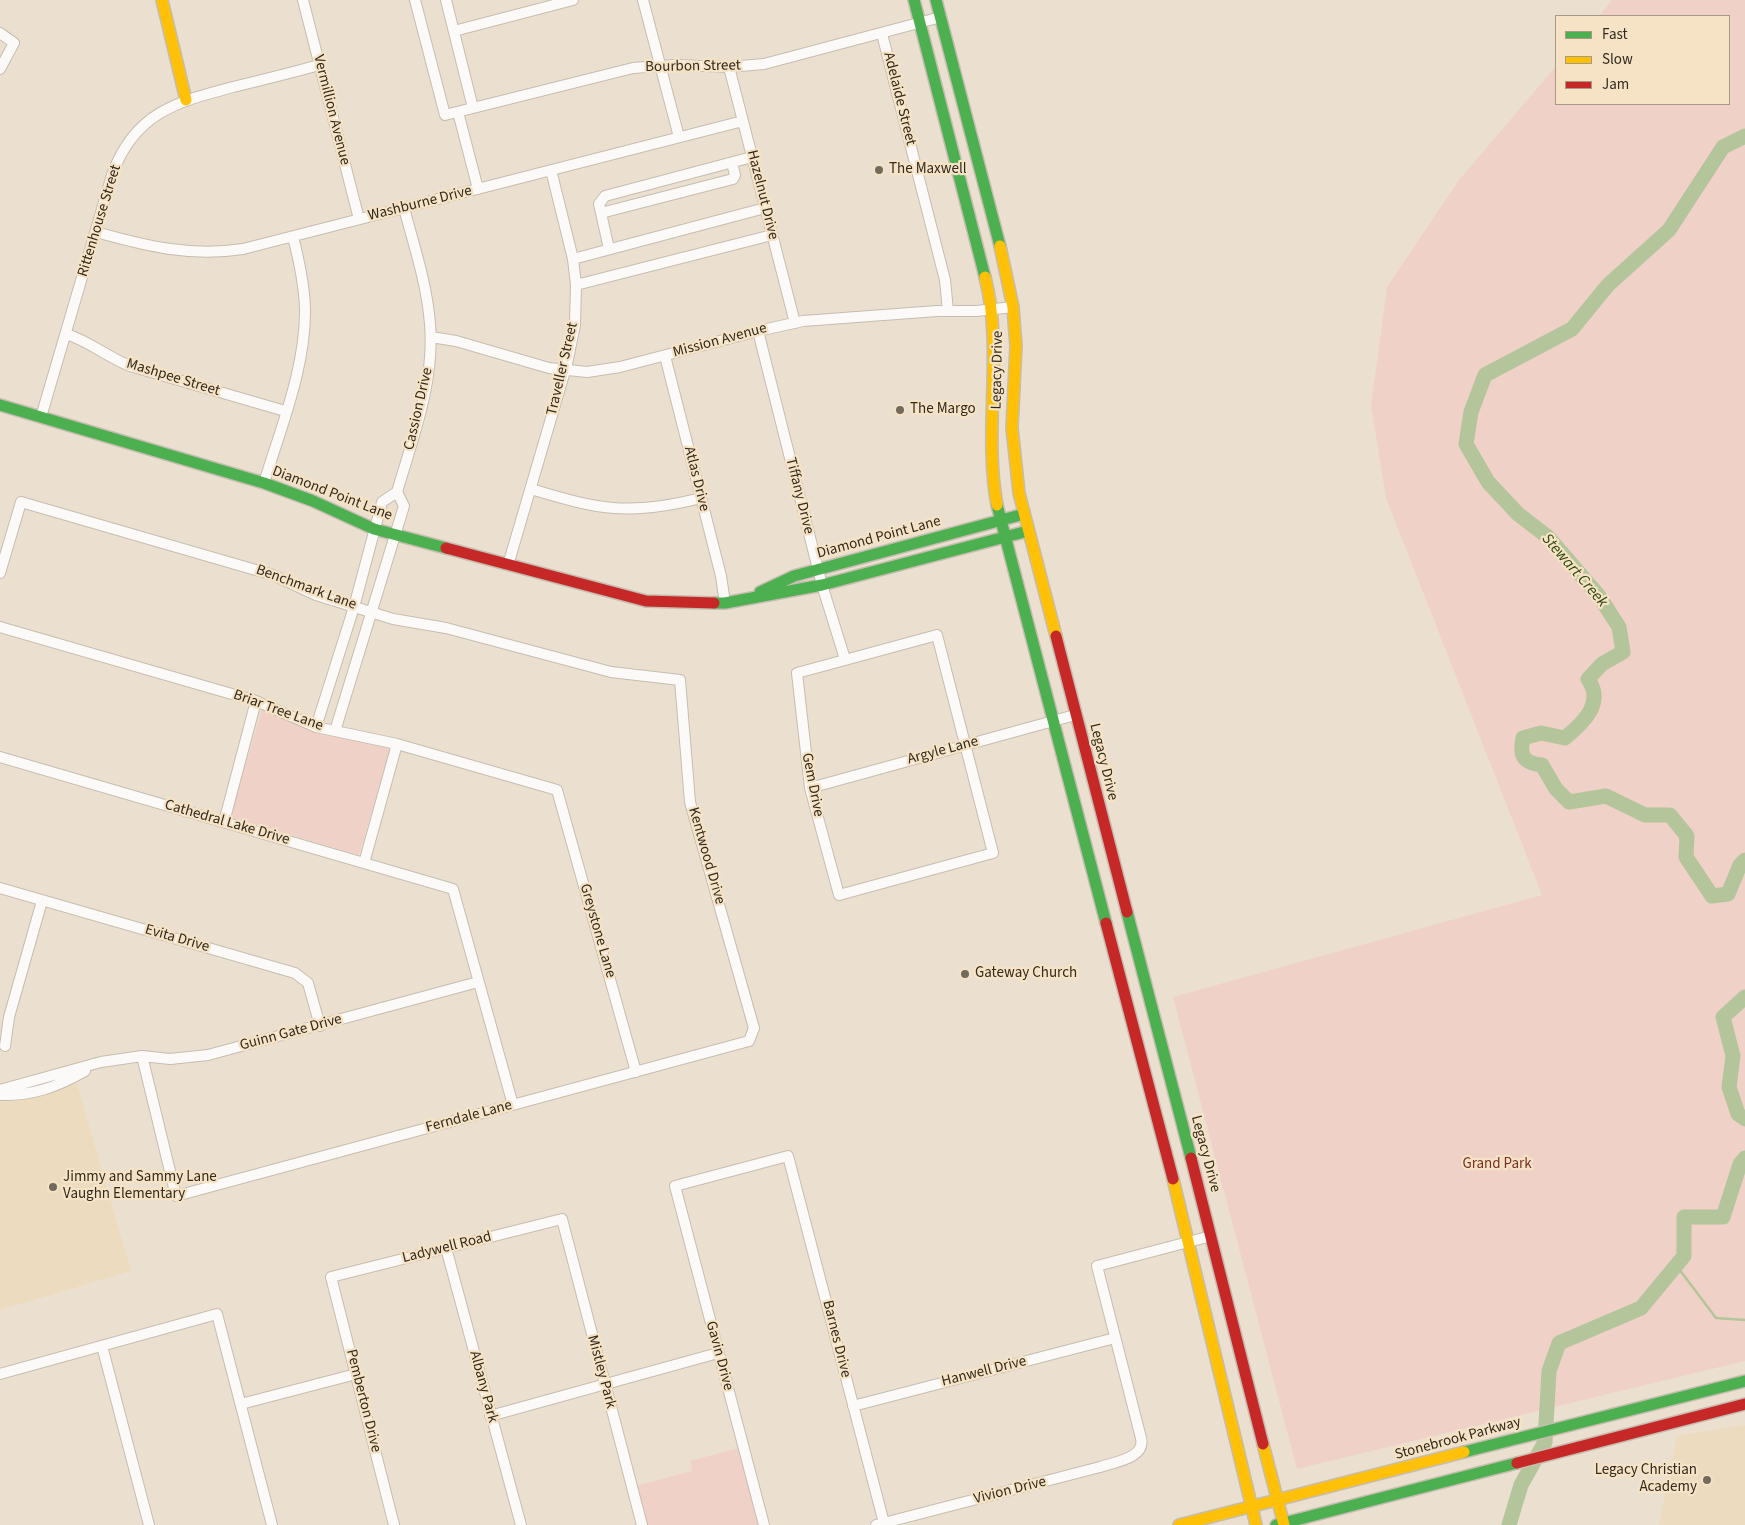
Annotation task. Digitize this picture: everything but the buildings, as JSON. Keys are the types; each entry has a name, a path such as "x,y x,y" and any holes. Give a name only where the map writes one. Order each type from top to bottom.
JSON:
{"main road":[{"path":"162,0 186,100"},
{"name":"Legacy Drive","path":"914,0 985,271 991,310 993,374 990,437 994,482 1002,520 1189,1242 1229,1418 1256,1525"},
{"name":"Legacy Drive","path":"936,0 1006,268 1013,307 1016,370 1013,449 1024,514 1211,1236 1232,1330 1278,1501 1281,1524"},
{"name":"Diamond Point Lane","path":"0,405 264,483 313,500 374,529 646,601 725,602 746,599 822,585 1028,531"},
{"name":"Diamond Point Lane","path":"746,599 794,576 1024,514"},
{"path":"1126,1002 1148,996"},
{"name":"Stonebrook Parkway","path":"1179,1525 1252,1508 1745,1381"},
{"path":"1281,1524 1745,1404"}],"street":[{"name":"Vermillion Avenue","path":"303,0 359,220"},
{"name":"Bourbon Street","path":"414,0 445,115 614,72 660,65 729,67 764,64 941,17"},
{"path":"446,0 473,108"},
{"path":"454,31 573,0"},
{"path":"643,0 679,138"},
{"path":"0,33 14,44 0,69"},
{"name":"Adelaide Street","path":"882,34 945,280 948,311"},
{"name":"Rittenhouse Street","path":"41,418 112,175 124,147 151,118 167,107 186,100 319,65"},
{"name":"Hazelnut Drive","path":"729,67 795,323"},
{"path":"458,112 478,189"},
{"name":"Washburne Drive","path":"96,232 152,248 191,253 230,251 359,220 743,121"},
{"path":"609,249 599,204 605,196 752,157"},
{"path":"601,213 733,179 735,175 732,163"},
{"name":"Traveller Street","path":"508,565 565,371 575,325 576,286 573,259 550,170"},
{"name":"Cassion Drive","path":"335,731 404,506 398,492 425,393 430,365 431,337 427,298 404,208"},
{"path":"573,259 765,208"},
{"path":"576,286 772,235"},
{"path":"264,483 299,361 305,322 303,282 293,236"},
{"name":"Mission Avenue","path":"431,337 456,341 565,371 587,372 665,356 795,323 1013,307"},
{"name":"Tiffany Drive","path":"758,331 818,570 845,659"},
{"name":"Mashpee Street","path":"66,334 86,342 112,358 130,366 285,411"},
{"name":"Atlas Drive","path":"665,356 721,576 725,602"},
{"path":"531,490 586,505 624,510 665,507 701,498"},
{"path":"316,727 354,608 382,502 398,492"},
{"name":"Benchmark Lane","path":"0,573 21,502 274,575 316,595 393,619 446,628 611,672 680,680"},
{"name":"Briar Tree Lane","path":"0,627 256,701 316,727 397,744 558,790"},
{"path":"845,659 937,635 966,746"},
{"name":"Gem Drive","path":"845,659 797,672 810,788 839,895 993,853 966,746"},
{"name":"Kentwood Drive","path":"680,680 690,802 754,1028"},
{"path":"224,822 256,701"},
{"name":"Argyle Lane","path":"810,788 1076,715"},
{"path":"364,863 397,744"},
{"name":"Cathedral Lake Drive","path":"0,757 454,889 478,982"},
{"name":"Greystone Lane","path":"558,790 636,1072"},
{"name":"Evita Drive","path":"0,888 295,973 308,983 320,1026"},
{"path":"5,1046 9,1017 42,901"},
{"path":"478,982 513,1105"},
{"name":"Guinn Gate Drive","path":"0,1090 101,1062 142,1056 170,1059 208,1055 478,982"},
{"name":"Ferndale Lane","path":"142,1056 176,1196 749,1041 754,1028"},
{"name":"Guinn Gate Drive","path":"0,1095 19,1096 48,1090 101,1062"},
{"name":"Gavin Drive","path":"764,1525 675,1186 788,1156"},
{"name":"Barnes Drive","path":"788,1156 853,1406 880,1524"},
{"name":"Ladywell Road","path":"331,1277 562,1219"},
{"name":"Mistley Park","path":"562,1219 642,1525"},
{"path":"1115,1338 1097,1266 1211,1236"},
{"name":"Albany Park","path":"446,1248 521,1525"},
{"name":"Pemberton Drive","path":"331,1277 394,1525"},
{"path":"0,1374 217,1314 272,1525"},
{"name":"Hanwell Drive","path":"853,1406 1115,1338"},
{"name":"Vivion Drive","path":"880,1524 1100,1467 1131,1457 1140,1450 1143,1445 1115,1338"},
{"path":"102,1346 149,1525"},
{"path":"490,1416 718,1353"},
{"path":"241,1404 356,1374"}],"shaded area":[{"name":"Jimmy and Sammy Lane Vaughn Elementary","path":"77,1084 131,1271 0,1310 0,1102"},
{"name":"Legacy Christian Academy","path":"1745,1425 1745,1525 1659,1525 1677,1436"}],"green space":[{"name":"Grand Park","path":"1612,0 1745,0 1745,1361 1297,1469 1173,997 1542,895 1386,498 1371,406 1387,287 1459,180 1555,67 1555,105 1730,105 1730,15 1600,15"},
{"path":"262,709 326,735 391,747 359,855 230,817"},
{"path":"738,1448 759,1525 646,1525 635,1486 692,1471 690,1461"}],"waterway":[{"name":"Stewart Creek","path":"1745,136 1723,147 1669,230 1608,285 1572,329 1485,375 1471,412 1466,444 1488,482 1518,514 1548,537 1599,596 1619,627 1623,652 1602,664 1588,679 1593,688 1594,696 1590,712 1585,719 1565,738 1541,733 1523,738 1522,750 1524,758 1531,763 1542,765 1556,789 1569,802 1606,796 1645,815 1670,815 1687,836 1686,857 1712,896 1728,894 1740,865 1745,860"},
{"name":"Stewart Creek","path":"1745,997 1723,1017 1733,1056 1729,1087 1738,1114 1745,1119"},
{"name":"Stewart Creek","path":"1509,1525 1521,1485 1545,1442 1549,1371 1559,1343 1641,1308 1684,1256 1684,1217 1723,1217 1740,1164 1745,1158"},
{"path":"1676,1265 1716,1318 1745,1320"}],"traffic: fast":[{"path":"914,0 985,277"},
{"path":"936,0 1000,246"},
{"path":"0,405 264,483 313,501 374,529 446,548"},
{"path":"997,505 1106,923"},
{"path":"760,592 794,576 1024,514"},
{"path":"714,603 725,603 822,585 1028,531"},
{"path":"1127,912 1191,1158"},
{"path":"1464,1452 1745,1381"},
{"path":"1276,1525 1517,1463"}],"traffic: slow":[{"path":"162,0 186,100"},
{"path":"1000,246 1013,307 1016,346 1012,428 1019,493 1056,636"},
{"path":"985,277 993,333 992,448 993,477 997,505"},
{"path":"1173,1179 1256,1525"},
{"path":"1263,1444 1284,1525"},
{"path":"1179,1525 1464,1452"}],"traffic: jam":[{"path":"446,548 646,601 714,603"},
{"path":"1056,636 1127,912"},
{"path":"1106,923 1173,1179"},
{"path":"1191,1158 1263,1444"},
{"path":"1517,1463 1745,1404"}],"place":[{"name":"The Maxwell","path":"879,170"},
{"name":"The Margo","path":"900,410"},
{"name":"Gateway Church","path":"965,974"},
{"name":"Jimmy and Sammy Lane Vaughn Elementary","path":"53,1187"},
{"name":"Legacy Christian Academy","path":"1707,1480"}]}
